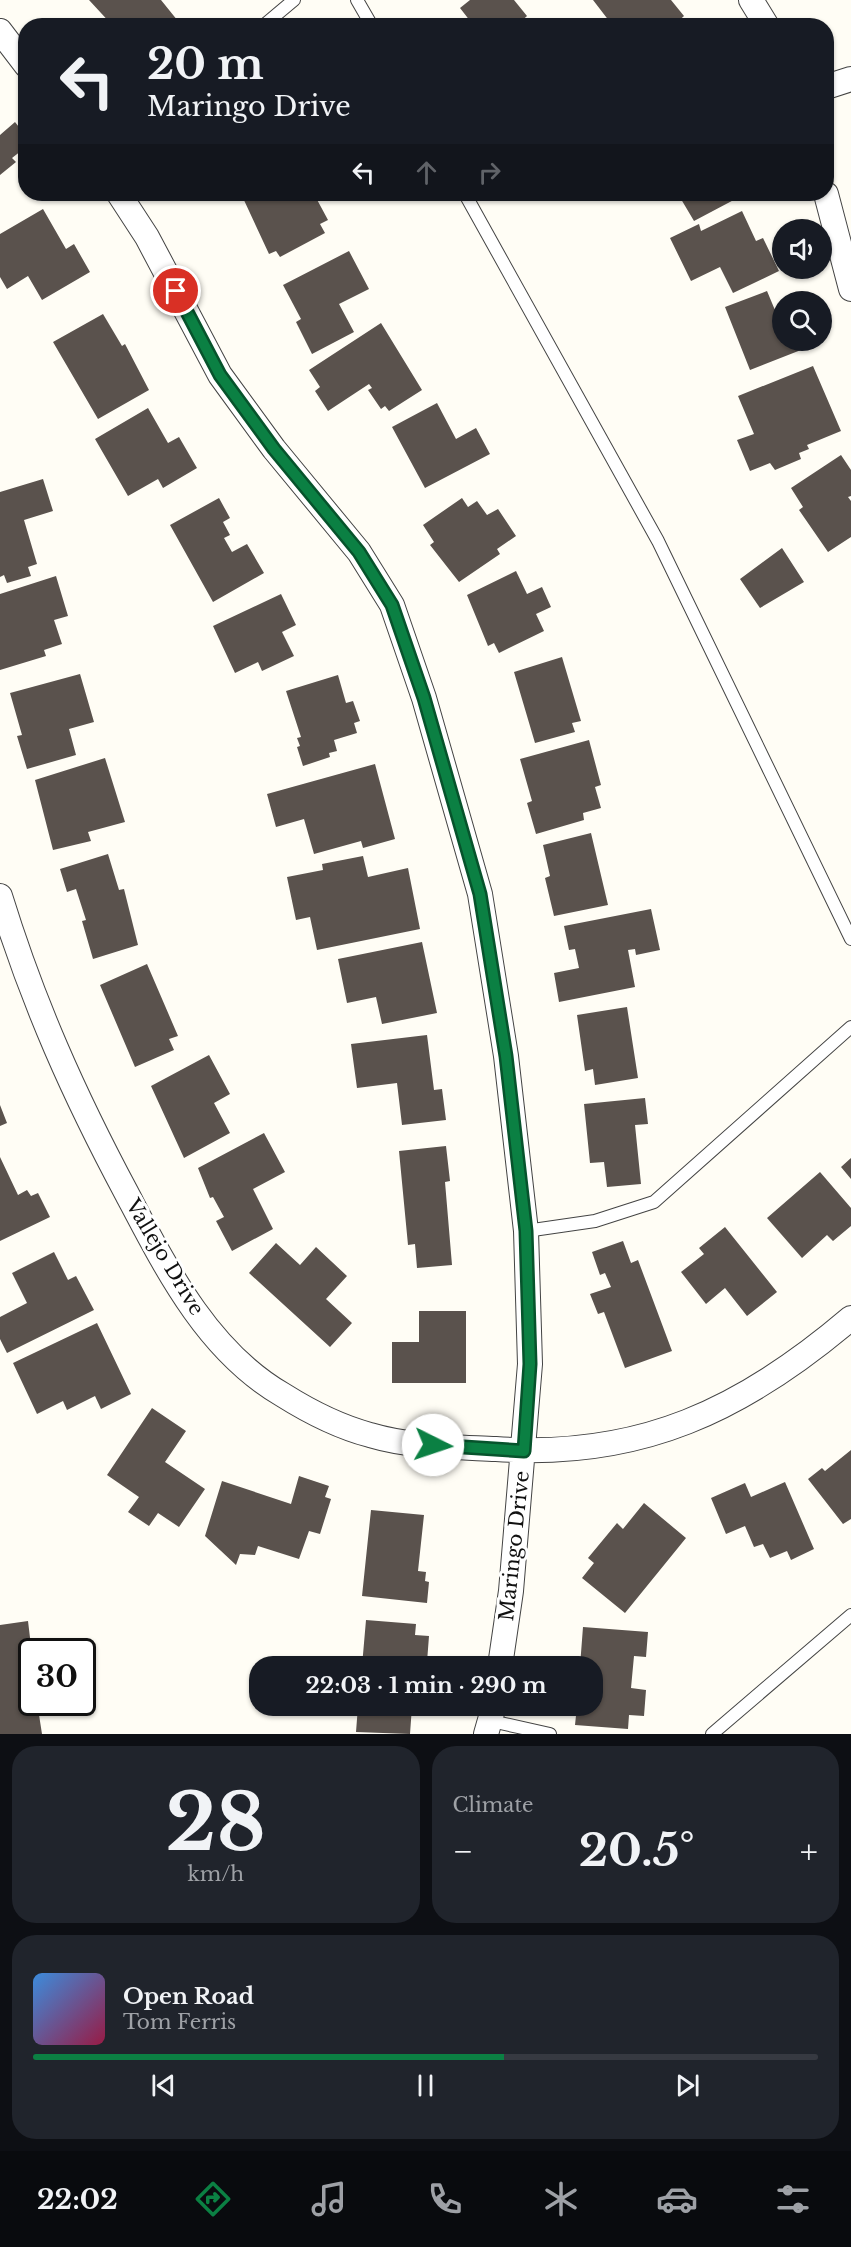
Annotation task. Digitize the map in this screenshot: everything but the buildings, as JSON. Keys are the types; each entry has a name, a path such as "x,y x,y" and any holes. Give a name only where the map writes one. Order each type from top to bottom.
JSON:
{"street":[{"path":"751,0 762,18"},
{"path":"0,31 18,54"},
{"path":"834,84 851,79"},
{"name":"Maringo Drive","path":"124,201 147,237 220,375 274,449 359,552 392,605 424,698 480,894 506,1056 526,1231 530,1364 511,1591 501,1656"},
{"path":"828,201 851,289"},
{"name":"Vallejo Drive","path":"0,896 19,958 51,1043 80,1106 164,1265 187,1302 215,1336 243,1364 280,1394 328,1419 372,1436 433,1445 524,1451 577,1449 650,1436 704,1416 768,1381 803,1357 851,1318"}],"lane":[{"path":"273,18 294,0"},
{"path":"357,0 367,18"},
{"path":"469,201 658,541 851,939"},
{"path":"526,1231 595,1221 654,1202 851,1028"},
{"path":"712,1734 851,1615"},
{"path":"490,1720 550,1734"}],"route":[{"path":"176,291 220,375 274,449 359,552 392,605 424,698 480,894 506,1056 526,1231 530,1364 524,1451 433,1445"}]}
